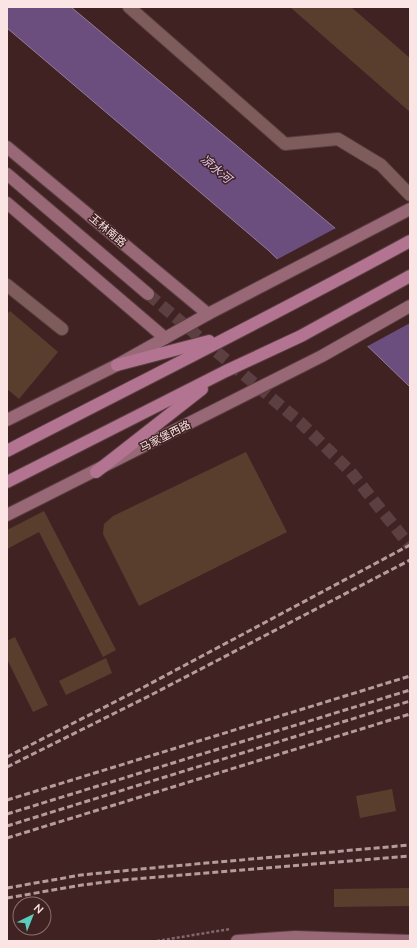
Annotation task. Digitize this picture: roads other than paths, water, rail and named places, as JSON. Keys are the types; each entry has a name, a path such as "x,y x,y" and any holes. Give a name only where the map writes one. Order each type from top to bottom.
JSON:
{"main road":[{"path":"7,451 277,313 409,242"},
{"path":"7,482 226,371 301,336 410,276"},
{"path":"117,365 232,335"},
{"path":"96,472 226,371"}],"street":[{"path":"129,7 143,11 284,144 338,139 381,166 410,195"},
{"name":"玉林南路","path":"7,146 208,314"},
{"name":"玉林南路","path":"7,174 148,294"},
{"path":"7,204 165,338"},
{"path":"7,420 117,365 208,314 386,221 410,210"},
{"path":"7,284 62,329"},
{"name":"马家堡西路","path":"7,515 96,472 322,356 410,306"},
{"path":"237,941 295,936 410,941"}],"water":[{"name":"凉水河","path":"7,7 71,7 410,291 410,387 268,250 7,28"}],"tunnel":[{"path":"148,294 300,422 350,471 410,546"}],"railway":[{"path":"7,757 144,687 410,545"},
{"path":"7,767 149,696 410,560"},
{"path":"7,800 410,676"},
{"path":"7,814 410,690"},
{"path":"7,826 410,701"},
{"path":"7,838 410,714"},
{"path":"7,888 81,875 410,845"},
{"path":"7,898 82,885 123,880 410,856"}]}
